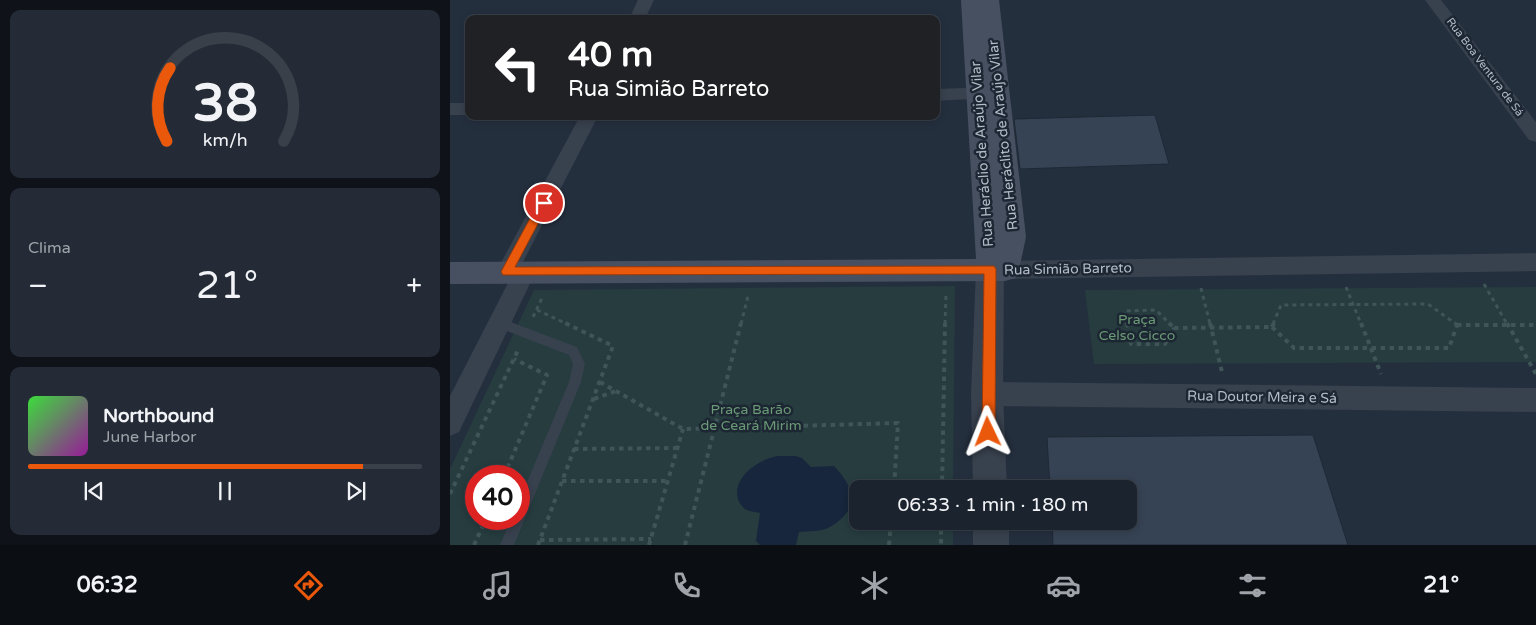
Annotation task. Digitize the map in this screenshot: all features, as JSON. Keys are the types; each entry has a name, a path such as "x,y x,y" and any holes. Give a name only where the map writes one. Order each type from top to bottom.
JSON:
{"main road":[{"name":"Rua Heráclio de Araújo Vilar","path":"971,0 976,94 998,270"},
{"name":"Rua Heráclito de Araújo Vilar","path":"989,0 1013,237 998,270"},
{"name":"Rua Simião Barreto","path":"450,273 998,270"}],"street":[{"path":"639,15 646,0"},
{"name":"Rua Boa Ventura de Sá","path":"1433,0 1530,118 1536,135"},
{"path":"940,95 999,93"},
{"path":"450,109 465,108"},
{"path":"450,423 500,323 516,272 587,120"},
{"name":"Rua Simião Barreto","path":"998,270 1536,262"},
{"name":"Rua Heráclio de Araújo Vilar","path":"990,480 987,394 989,308 998,270"},
{"name":"Rua Doutor Meira e Sá","path":"987,394 1536,400"},
{"path":"991,530 991,545"}],"lane":[{"path":"500,323 573,351 579,364 575,382 530,489"},
{"path":"507,545 513,530"}],"path":[{"path":"1471,263 1536,375"},
{"path":"1338,265 1391,398"},
{"path":"1196,267 1228,397"},
{"path":"684,545 748,296"},
{"path":"942,480 946,296"},
{"path":"450,494 542,297"},
{"path":"1272,327 1281,305 1353,304 1428,304 1457,325 1536,324"},
{"path":"537,310 614,346 539,542 651,539"},
{"path":"1174,328 1165,344 1131,344 1124,311 1156,310 1174,328 1272,327 1294,348 1448,348 1457,325"},
{"path":"509,465 547,375 514,359"},
{"path":"600,382 683,429 898,423 895,480"},
{"path":"593,400 616,390"},
{"path":"649,545 683,429"},
{"path":"574,449 677,448"},
{"path":"562,481 668,480"},
{"path":"474,545 481,530"},
{"path":"889,545 890,530"},
{"path":"941,545 942,530"}],"green space":[{"name":"Praça Barão de Ceará Mirim","path":"955,286 953,480 849,480 849,530 953,530 953,545 450,545 450,469 534,290"},
{"name":"Praça Celso Cicco","path":"1536,287 1536,362 1094,364 1085,290"}],"water":[{"path":"795,456 802,458 811,467 834,466 849,488 849,508 846,513 840,520 823,530 799,532 796,545 760,545 756,541 760,513 745,509 740,504 737,491 739,484 748,471 770,458"}],"building":[{"path":"1155,115 1169,164 1020,169 1014,119"},
{"path":"1313,435 1348,545 1053,545 1052,530 1137,530 1137,480 1049,480 1047,437"}],"route":[{"path":"544,203 507,272 990,269 988,432"}]}
